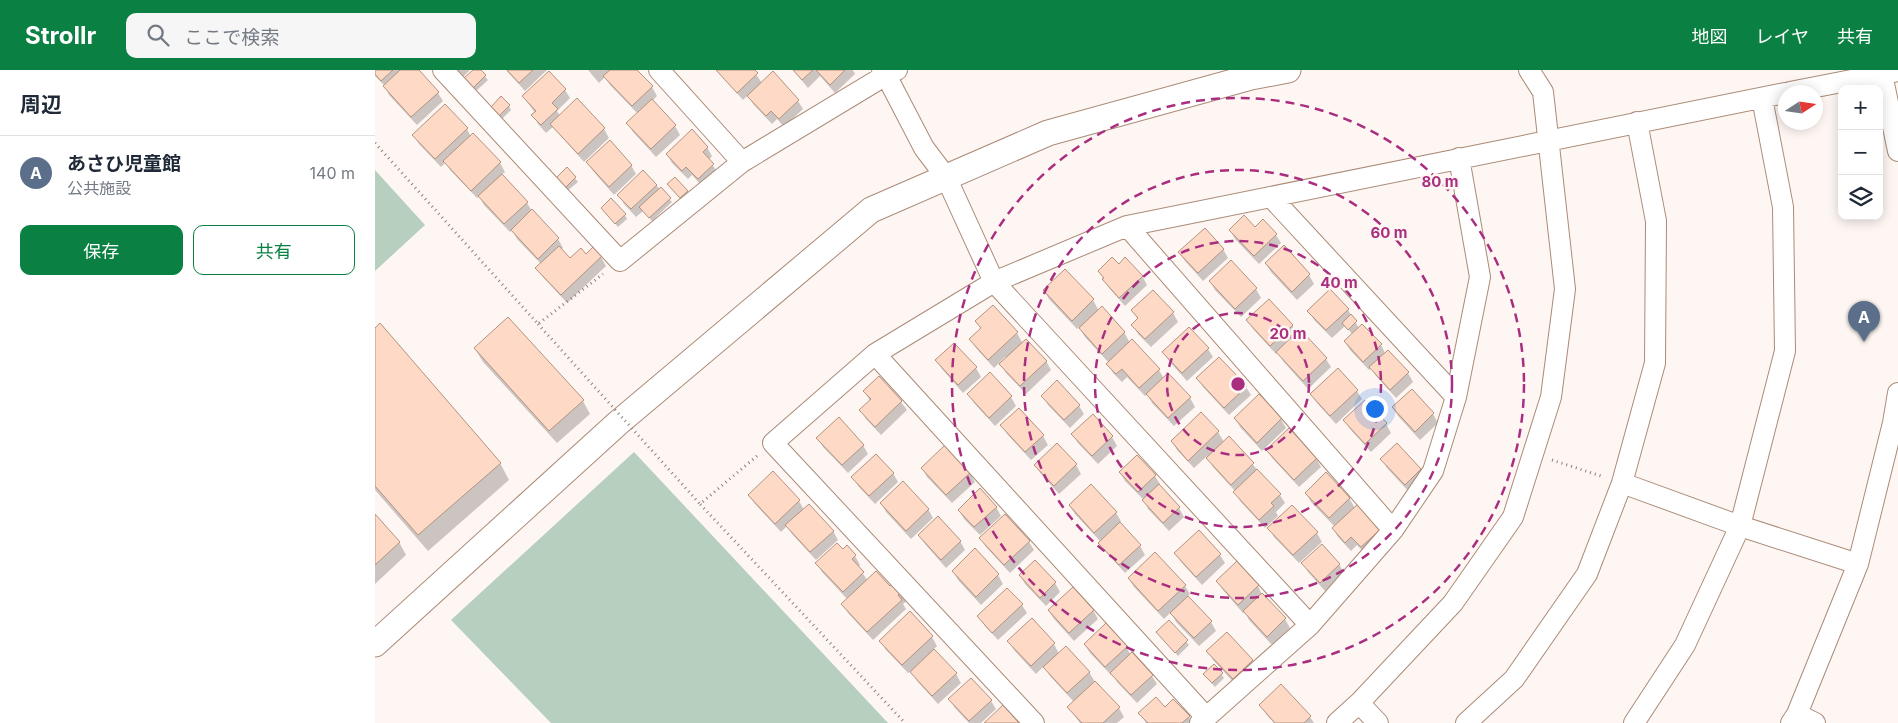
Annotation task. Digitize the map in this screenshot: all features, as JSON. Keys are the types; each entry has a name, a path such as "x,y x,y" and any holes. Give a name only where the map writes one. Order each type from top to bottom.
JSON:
{"street":[{"path":"443,70 620,261 741,162 888,72 924,148 946,177 994,282 1310,625"},
{"path":"659,70 741,162"},
{"path":"375,644 618,423 871,210 1048,133 1251,77 1288,70"},
{"path":"1337,723 1359,703 1453,604 1513,517 1551,397 1565,289 1543,92 1529,70"},
{"path":"1823,86 1890,73 1898,151"},
{"path":"1034,723 773,443 875,354 994,282 1127,226 1778,95"},
{"path":"1634,723 1685,645 1741,526 1785,351 1783,207 1762,98"},
{"path":"1466,723 1514,679 1587,574 1622,483 1655,363 1656,220 1637,122"},
{"path":"875,354 1203,720 1310,625 1393,530 1433,471 1456,397 1480,277 1459,158"},
{"path":"1271,197 1456,397"},
{"path":"1127,226 1393,530"},
{"path":"1801,720 1858,564 1895,423 1898,393"},
{"path":"1622,483 1741,526 1858,564"},
{"path":"1359,703 1378,723"}],"path":[{"path":"375,143 700,504 905,723"},
{"path":"538,324 620,261"},
{"path":"700,504 773,443"},
{"path":"1533,453 1622,483"}],"green space":[{"path":"375,170 425,225 375,271"},
{"path":"634,452 888,723 551,723 451,620"}],"building":[{"path":"375,70 393,70 381,81 375,74"},
{"path":"400,70 419,70 439,92 411,117 383,86"},
{"path":"473,70 481,70 486,75 473,88 464,78"},
{"path":"507,70 533,70 519,83"},
{"path":"610,70 637,70 653,86 632,106 603,76"},
{"path":"716,70 755,70 758,73 737,93"},
{"path":"793,70 813,70 802,80"},
{"path":"816,70 845,70 830,85"},
{"path":"549,71 566,89 552,103 558,109 541,125 531,115 536,111 522,96"},
{"path":"773,71 799,100 779,119 771,111 766,116 747,96"},
{"path":"501,96 510,105 499,116 491,107"},
{"path":"577,98 605,128 578,154 550,124"},
{"path":"652,99 676,125 651,149 626,123"},
{"path":"445,104 468,128 435,159 412,135"},
{"path":"692,129 708,147 703,152 714,164 698,179 686,167 682,171 666,154"},
{"path":"473,133 501,162 471,191 443,161"},
{"path":"610,140 632,165 609,187 586,162"},
{"path":"567,167 576,177 564,189 555,179"},
{"path":"643,170 657,185 631,209 617,195"},
{"path":"502,174 528,202 504,224 478,196"},
{"path":"675,177 688,191 680,198 667,184"},
{"path":"661,187 671,198 649,218 639,207"},
{"path":"611,198 626,214 615,224 601,208"},
{"path":"532,209 559,238 538,259 511,230"},
{"path":"1244,215 1255,227 1263,219 1277,234 1254,256 1229,230"},
{"path":"1205,228 1224,249 1198,273 1178,252"},
{"path":"1284,245 1310,274 1292,292 1265,263"},
{"path":"559,246 570,258 581,248 586,254 593,247 602,256 561,295 535,268"},
{"path":"1112,257 1119,264 1125,257 1143,276 1119,298 1102,279 1104,278 1098,271"},
{"path":"1231,260 1257,288 1235,309 1209,281"},
{"path":"1065,269 1094,299 1072,321 1043,290"},
{"path":"1330,289 1349,309 1326,330 1307,311"},
{"path":"1153,290 1174,312 1145,339 1131,325 1138,318 1131,310"},
{"path":"1269,299 1293,325 1270,346 1246,320"},
{"path":"993,305 1018,332 988,360 969,339 981,328 975,321"},
{"path":"1102,306 1125,332 1102,354 1079,328"},
{"path":"1351,314 1357,321 1348,330 1342,323"},
{"path":"508,317 584,400 549,431 474,348"},
{"path":"380,323 501,463 418,535 375,486 375,328"},
{"path":"1362,324 1382,344 1363,362 1344,341"},
{"path":"1189,327 1209,348 1182,373 1162,352"},
{"path":"1300,329 1327,358 1303,381 1276,352"},
{"path":"1026,339 1047,361 1020,386 999,364"},
{"path":"1132,339 1160,369 1139,388 1122,369 1116,374 1106,364"},
{"path":"954,343 977,367 958,385 935,360"},
{"path":"1388,350 1409,372 1390,390 1369,367"},
{"path":"1219,357 1247,386 1224,408 1196,378"},
{"path":"1338,368 1358,390 1330,416 1310,394"},
{"path":"990,372 1012,396 989,418 967,394"},
{"path":"1168,373 1191,397 1168,418 1146,394"},
{"path":"879,376 902,401 875,427 859,410 871,399 863,391"},
{"path":"1057,380 1080,405 1064,420 1041,396"},
{"path":"1412,389 1434,413 1415,432 1392,407"},
{"path":"1259,394 1282,418 1257,443 1234,418"},
{"path":"1365,400 1387,423 1365,444 1343,420"},
{"path":"1019,408 1044,435 1025,452 1000,425"},
{"path":"1201,412 1219,431 1188,461 1171,441"},
{"path":"1093,414 1113,436 1092,456 1071,434"},
{"path":"839,417 864,445 842,465 816,438"},
{"path":"1289,428 1317,458 1294,480 1266,450"},
{"path":"1229,436 1254,463 1231,485 1206,458"},
{"path":"1057,443 1077,464 1054,486 1034,465"},
{"path":"1397,443 1421,469 1405,485 1380,459"},
{"path":"945,445 971,472 946,495 921,468"},
{"path":"876,454 894,473 869,496 851,477"},
{"path":"1137,455 1156,475 1138,492 1119,472"},
{"path":"1257,469 1281,494 1271,503 1274,506 1259,520 1233,492"},
{"path":"773,471 800,500 775,524 748,495"},
{"path":"1326,472 1350,498 1329,518 1305,493"},
{"path":"903,481 929,509 906,531 880,503"},
{"path":"1091,484 1117,512 1094,533 1069,505"},
{"path":"1159,484 1180,507 1163,523 1142,500"},
{"path":"980,488 997,507 974,527 958,510"},
{"path":"809,504 834,531 810,552 785,525"},
{"path":"1358,504 1381,529 1361,547 1351,537 1345,543 1332,528"},
{"path":"1292,505 1318,532 1293,555 1267,528"},
{"path":"375,514 400,542 375,565"},
{"path":"1005,514 1030,541 1004,565 979,538"},
{"path":"938,516 961,541 941,560 918,535"},
{"path":"1120,522 1141,545 1119,565 1098,543"},
{"path":"1199,530 1221,554 1196,577 1174,553"},
{"path":"837,543 843,549 847,545 856,555 852,559 864,572 843,592 815,563"},
{"path":"1322,544 1340,564 1320,583 1301,563"},
{"path":"975,548 999,574 976,597 952,571"},
{"path":"1155,552 1186,585 1158,611 1128,578"},
{"path":"1035,560 1056,582 1040,598 1019,575"},
{"path":"1237,561 1259,585 1238,605 1216,581"},
{"path":"876,571 890,586 895,581 904,590 898,595 902,600 867,632 841,604"},
{"path":"1073,587 1094,610 1069,633 1048,610"},
{"path":"1007,588 1023,604 992,633 977,616"},
{"path":"1262,593 1286,618 1267,637 1243,611"},
{"path":"1188,596 1212,621 1194,638 1170,613"},
{"path":"910,611 933,636 902,665 879,641"},
{"path":"1032,618 1055,643 1031,666 1007,641"},
{"path":"1169,620 1188,640 1175,653 1156,632"},
{"path":"1106,623 1128,646 1105,667 1084,644"},
{"path":"1227,632 1253,660 1233,679 1206,651"},
{"path":"1066,646 1090,672 1067,693 1043,667"},
{"path":"934,649 957,673 932,696 910,672"},
{"path":"1132,652 1153,675 1131,695 1110,673"},
{"path":"1214,664 1223,673 1212,683 1203,674"},
{"path":"971,678 992,700 969,721 948,699"},
{"path":"1095,681 1120,707 1103,723 1082,723 1067,707"},
{"path":"1281,684 1311,716 1304,723 1275,723 1259,705"},
{"path":"1156,697 1165,707 1173,699 1190,716 1182,723 1148,723 1138,713"},
{"path":"1003,705 1019,723 984,723"}],"place":[{"name":"あさひ児童館","path":"1864,342"}]}
